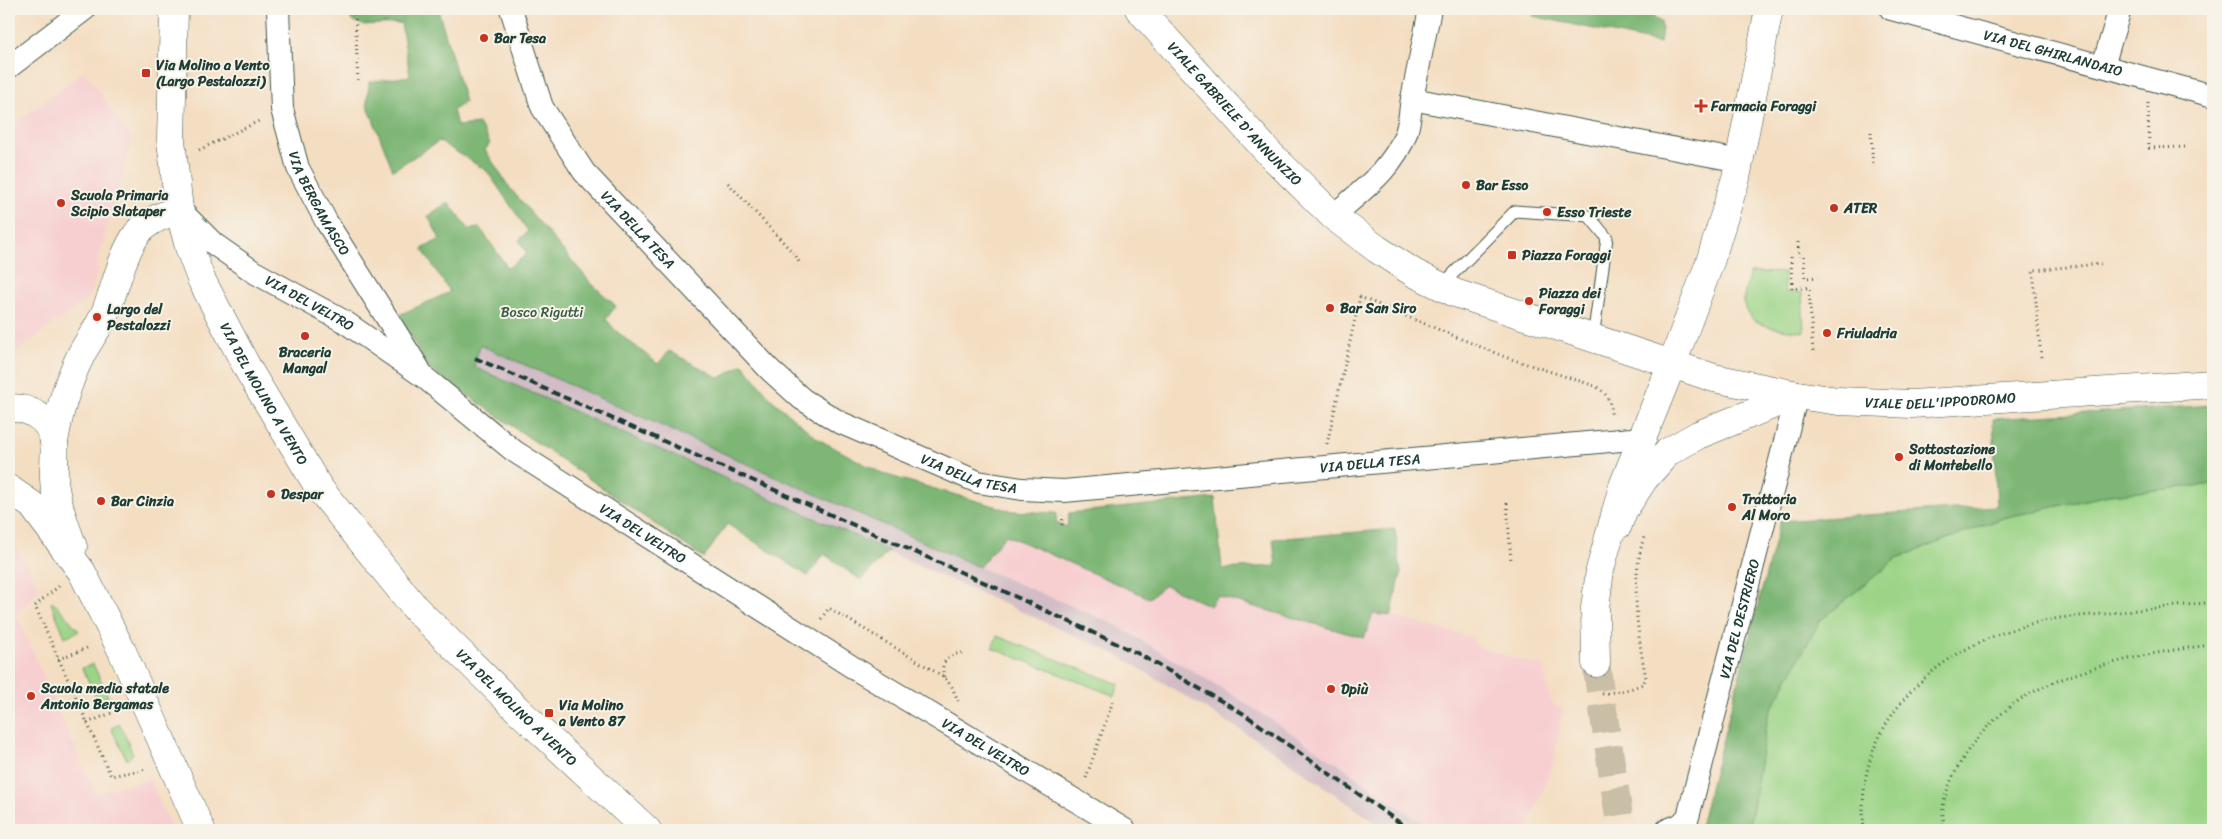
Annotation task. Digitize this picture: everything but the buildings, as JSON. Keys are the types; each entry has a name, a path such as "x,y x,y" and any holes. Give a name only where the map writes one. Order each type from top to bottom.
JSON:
{"main road":[{"name":"VIA DEL MOLINO A VENTO","path":"174,9 171,140 178,209 189,247 201,278 249,371 319,488 416,609 518,710 647,830"},
{"name":"VIALE GABRIELE D'ANNUNZIO","path":"1139,9 1268,153 1334,216"},
{"path":"1596,663 1595,608 1600,570 1624,486 1710,262 1740,161 1769,9"},
{"path":"82,572 32,505 11,493 19,487 31,484 42,476 49,466 60,410 81,355 104,316 126,255 137,233 150,221 178,209"},
{"path":"1334,216 1377,249 1414,273 1455,293 1672,364"},
{"path":"14,408 39,398 51,388 81,355"},
{"name":"VIALE DELL'IPPODROMO","path":"1672,364 1714,378 1797,396 1838,401 1912,404 2213,384"},
{"path":"1600,570 1624,512 1644,479 1668,452 1698,435 1797,396"},
{"path":"14,408 32,412 42,419 50,429 54,448 54,487 82,572 122,651 201,830"}],"street":[{"path":"9,67 85,9"},
{"name":"VIA BERGAMASCO","path":"278,9 282,110 298,168 326,221 424,377"},
{"name":"VIA DELLA TESA","path":"511,9 542,107 584,172 770,370 802,399 839,422 978,482 1022,489 1064,491 1642,438"},
{"path":"1334,216 1372,182 1396,154 1406,132 1430,9"},
{"name":"VIA DEL GHIRLANDAIO","path":"1891,9 2213,96"},
{"path":"2103,66 2120,9"},
{"path":"1412,99 1740,161"},
{"name":"VIA DEL VELTRO","path":"178,209 214,244 254,272 345,322 424,377 514,451 808,639 1125,830"},
{"name":"VIA DEL DESTRIERO","path":"1667,830 1680,825 1688,817 1797,396"}],"lane":[{"path":"1441,286 1515,211 1589,216 1607,238 1593,338"}],"path":[{"path":"355,9 358,83"},
{"path":"2148,102 2149,148 2188,147"},
{"path":"194,152 282,110"},
{"path":"1871,132 1874,167"},
{"path":"728,183 796,256 800,264"},
{"path":"1798,242 1799,257"},
{"path":"1804,256 1806,278 1818,277"},
{"path":"1791,257 1792,288 1808,288 1813,353"},
{"path":"2040,357 2033,270 2101,264"},
{"path":"1326,450 1360,297 1505,357 1595,386 1607,396 1612,404 1611,416 1605,421"},
{"path":"1507,503 1511,561"},
{"path":"1602,694 1630,689 1643,684 1646,678 1637,628 1636,601 1640,550 1645,532"},
{"path":"59,586 35,606 111,776 154,768"},
{"path":"1864,830 1863,781 1871,754 1883,728 1924,677 1953,656 1984,639 2044,621 2213,602"},
{"path":"808,639 829,608 944,677 942,667 945,660 950,654 962,653"},
{"path":"58,659 95,645"},
{"path":"1944,830 1943,808 1952,775 1969,749 1992,721 2021,699 2066,678 2114,663 2193,647 2213,645"},
{"path":"1077,802 1113,701"},
{"path":"87,723 126,707"}],"shaded area":[{"name":"Scuola Primaria Scipio Slataper","path":"84,71 132,139 96,267 99,268 86,303 84,301 9,357 9,128"},
{"path":"480,345 979,567 1112,623 1233,695 1349,771 1431,830 1386,830 1265,745 1116,654 474,367"},
{"path":"1006,535 1149,597 1165,585 1210,606 1216,596 1363,638 1373,614 1391,616 1474,638 1473,645 1544,667 1550,700 1555,706 1563,708 1553,764 1527,830 1431,830 1349,771 1112,623 979,567"},
{"name":"Scuola media statale Antonio Bergamas","path":"9,536 40,588 16,614 95,793 150,779 172,830 9,830"}],"green space":[{"name":"Bosco Rigutti","path":"351,9 438,9 465,102 453,110 457,126 479,124 490,143 485,150 509,187 590,282 616,306 606,319 615,330 658,364 669,351 720,378 743,364 771,399 818,439 883,474 1012,511 1057,513 1056,523 1067,527 1069,513 1215,498 1222,569 1276,566 1273,539 1395,529 1401,574 1391,616 1373,614 1364,638 1217,596 1210,606 1165,585 1149,598 1006,535 979,567 480,345 474,367 889,551 861,580 824,554 808,576 727,524 704,558 428,368 399,315 450,292 422,249 440,239 428,216 448,202 469,229 480,228 508,268 527,254 519,240 528,231 487,171 439,141 393,170 367,104 369,82 410,76 401,23 363,25 351,20"},
{"path":"1534,9 1643,9 1661,22 1660,43 1533,16"},
{"path":"1784,272 1785,292 1802,293 1804,332 1759,323 1747,312 1744,304 1749,273"},
{"path":"2213,405 2213,484 2109,495 2003,518 1897,558 1820,621 1768,715 1749,830 1699,830 1780,521 1997,506 1993,419"},
{"path":"2213,484 2213,830 1749,830 1768,715 1819,621 1897,558 2003,518 2109,495"},
{"path":"54,602 79,631 65,637 51,603"},
{"path":"997,636 1119,684 1115,696 992,648"},
{"path":"93,664 108,696 98,701 82,668"},
{"path":"120,724 133,754 127,760 111,728"}],"tunnel":[{"path":"1596,663 1621,830"}],"railway":[{"path":"475,358 999,589 1139,654 1244,714 1410,830"}],"place":[{"name":"Bar Tesa","path":"484,38"},
{"name":"Via Molino a Vento (Largo Pestalozzi)","path":"146,73"},
{"name":"Farmacia Foraggi","path":"1701,106"},
{"name":"Bar Esso","path":"1466,185"},
{"name":"Scuola Primaria Scipio Slataper","path":"61,203"},
{"name":"ATER","path":"1834,208"},
{"name":"Esso Trieste","path":"1547,212"},
{"name":"Piazza Foraggi","path":"1512,255"},
{"name":"Piazza dei Foraggi","path":"1529,301"},
{"name":"Bar San Siro","path":"1330,308"},
{"name":"Largo del Pestalozzi","path":"97,317"},
{"name":"Friuladria","path":"1827,333"},
{"name":"Braceria Mangal","path":"305,336"},
{"name":"Sottostazione di Montebello","path":"1899,457"},
{"name":"Despar","path":"271,494"},
{"name":"Bar Cinzia","path":"101,501"},
{"name":"Trattoria Al Moro","path":"1732,507"},
{"name":"Dpiù","path":"1331,689"},
{"name":"Scuola media statale Antonio Bergamas","path":"31,696"},
{"name":"Via Molino a Vento 87","path":"549,713"}]}
